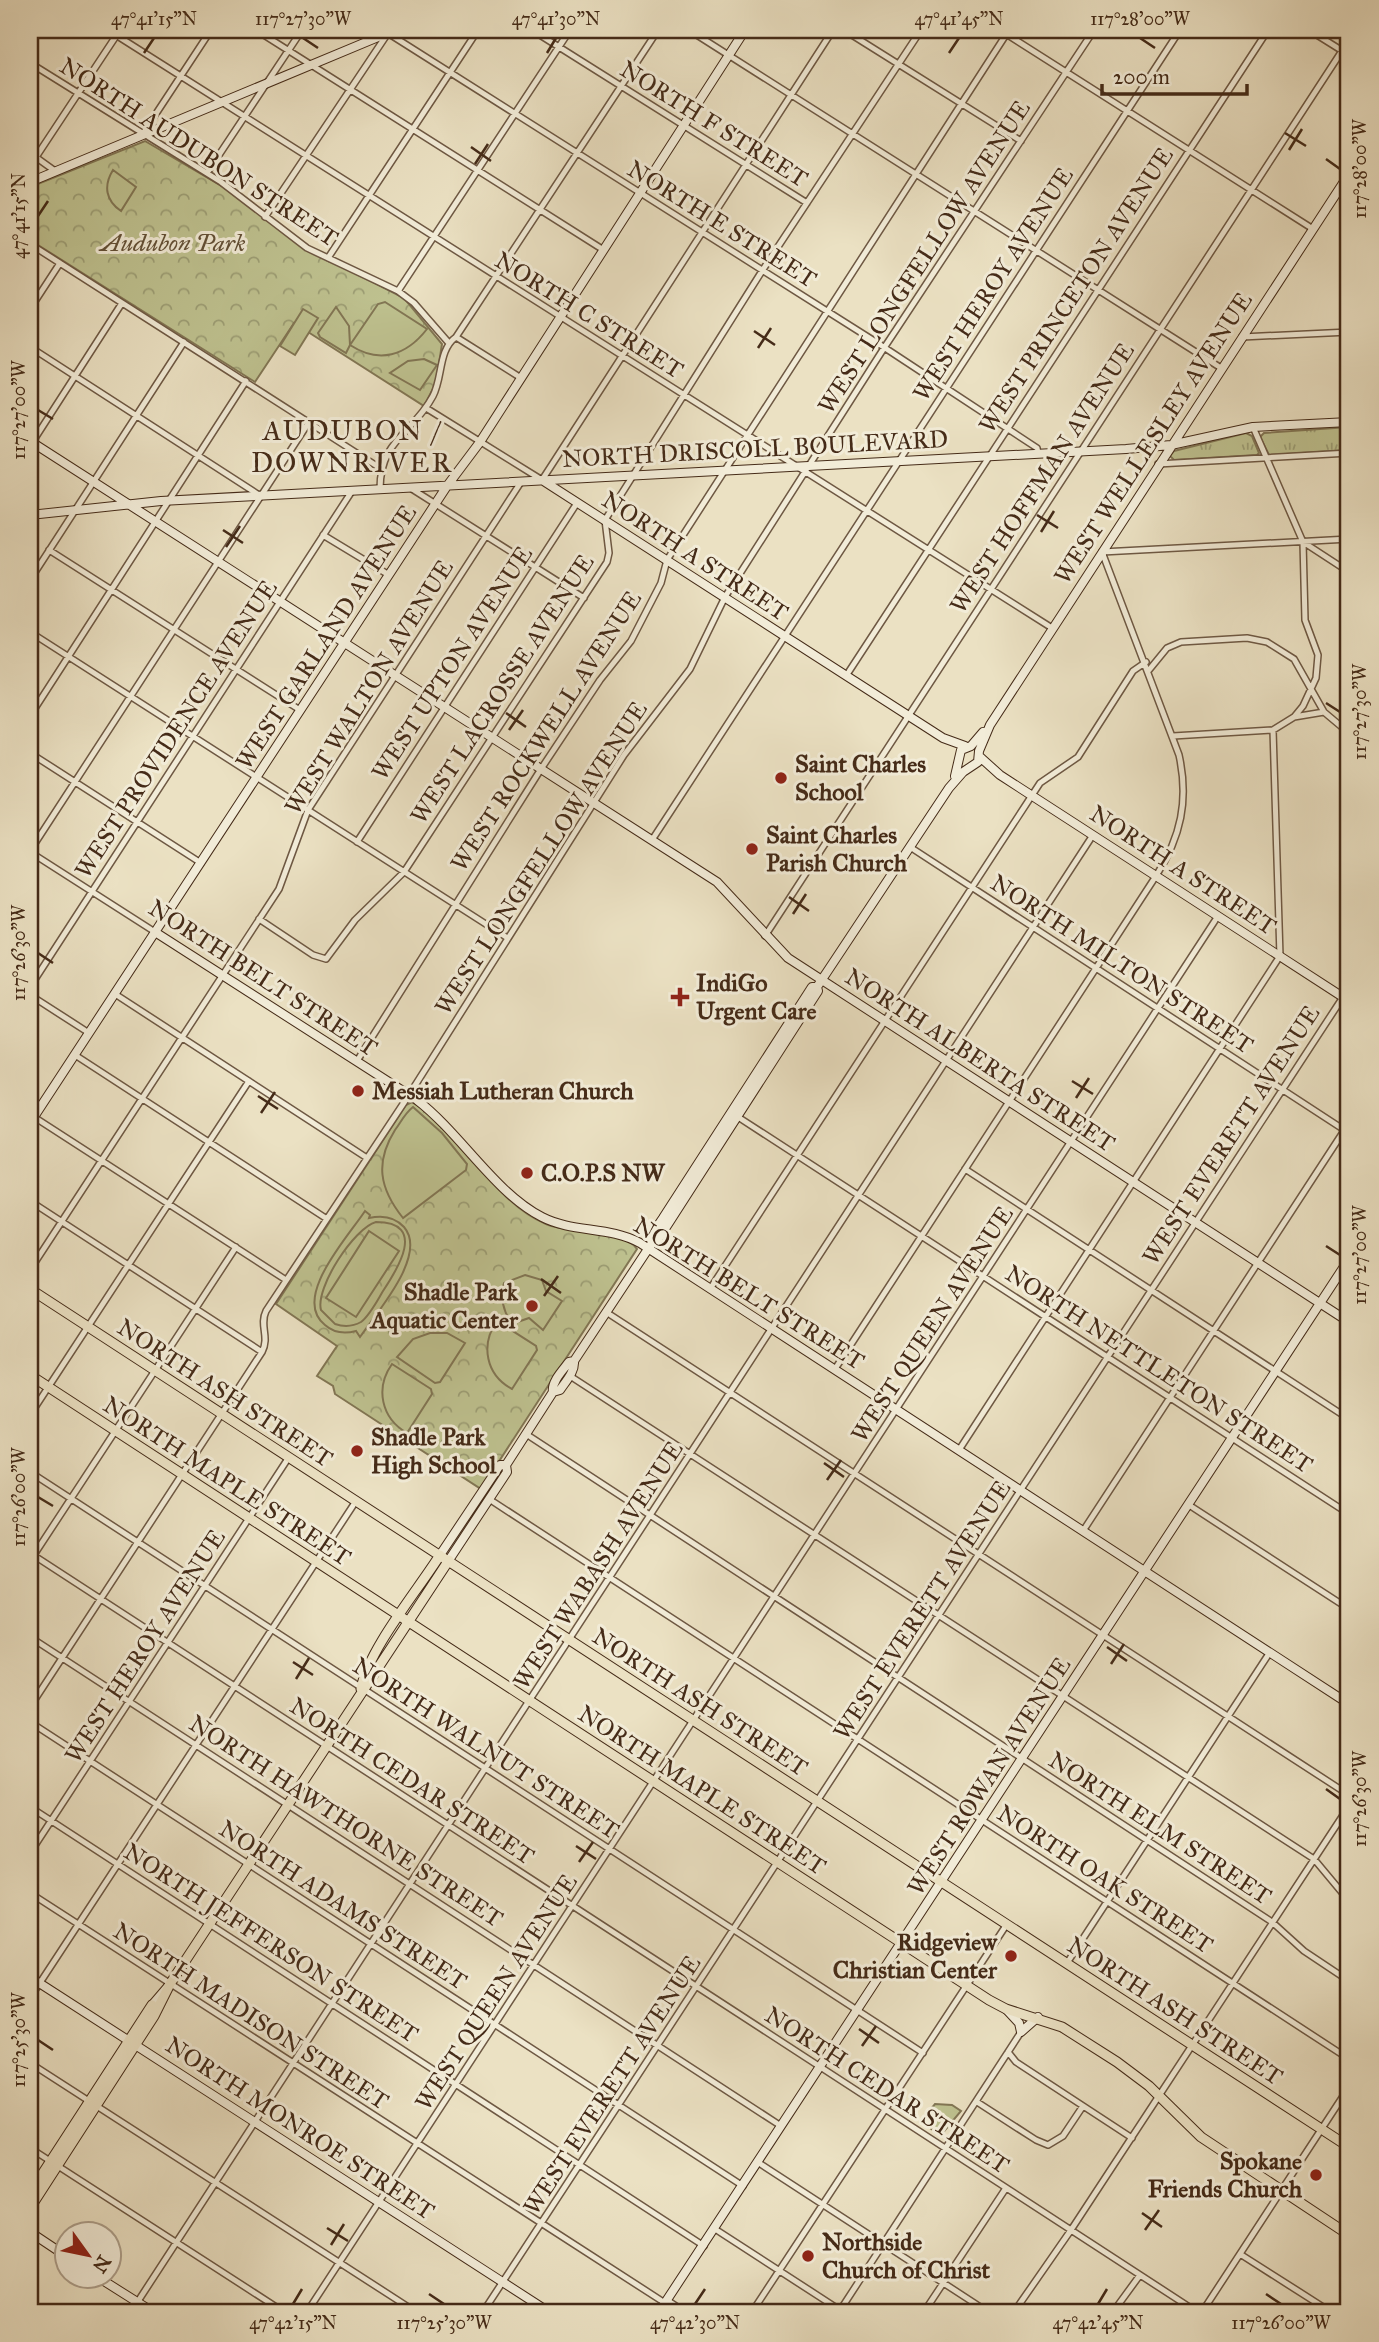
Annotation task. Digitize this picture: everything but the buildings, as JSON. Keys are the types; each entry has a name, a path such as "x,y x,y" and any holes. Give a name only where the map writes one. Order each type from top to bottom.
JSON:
{"main road":[{"path":"30,182 389,30"},
{"name":"WEST GARLAND AVENUE","path":"32,1120 447,486 480,442 745,30"},
{"name":"WEST WELLESLEY AVENUE","path":"972,766 990,725 1349,174"},
{"name":"NORTH DRISCOLL BOULEVARD","path":"30,516 165,501 803,468 1171,445 1252,427 1349,422"},
{"name":"NORTH ALBERTA STREET","path":"30,443 652,840 727,890 765,936 820,983 884,1020 1349,1322"},
{"name":"NORTH A STREET","path":"542,480 943,738 968,746 996,772 1346,999"},
{"name":"NORTH DRISCOLL BOULEVARD","path":"101,488 133,500 165,501"},
{"name":"NORTH ALBERTA STREET","path":"100,508 147,517"},
{"name":"WEST WELLESLEY AVENUE","path":"960,758 968,746 990,725"},
{"name":"NORTH A STREET","path":"943,738 960,758 972,766 996,772"},
{"path":"950,788 960,758"},
{"path":"132,2043 152,2005 170,1984 288,1804 503,1465 553,1392 552,1387 559,1375 569,1362 574,1361 650,1246 657,1241 818,992 820,983 910,847 950,788 972,766"},
{"name":"NORTH BELT STREET","path":"155,932 357,1061 440,1118 507,1191 540,1216 555,1222 618,1233 650,1246 710,1289 1349,1704"},
{"path":"650,1246 650,1237 812,987 820,983"},
{"path":"746,1104 752,1080 769,1069"},
{"name":"WEST ROWAN AVENUE","path":"659,2312 903,1944 1349,1259"},
{"name":"NORTH ASH STREET","path":"30,1289 1349,2147"},
{"path":"553,1392 560,1390 570,1376 575,1368 574,1361"},
{"name":"NORTH MAPLE STREET","path":"30,1376 967,1986 1006,2009 1038,2017 1062,2027 1140,2078 1190,2129 1349,2235"},
{"path":"444,1558 507,1472 503,1465"},
{"name":"NORTH MONROE STREET","path":"30,1977 549,2312"},
{"path":"30,2208 54,2163 132,2043 167,1995 170,1984"},
{"path":"1006,2009 1018,2023 1021,2032 1038,2017"},
{"path":"30,2193 54,2163"},
{"path":"30,2232 52,2247"},
{"path":"119,2290 153,2312"}],"street":[{"path":"30,40 36,30"},
{"name":"NORTH C STREET","path":"108,30 119,32 180,76 306,157 803,468 1052,628"},
{"path":"142,135 211,30"},
{"path":"256,30 602,249"},
{"path":"207,173 302,30"},
{"path":"265,217 389,30"},
{"name":"NORTH E STREET","path":"389,30 449,73 1007,428 1037,448 1038,453"},
{"path":"328,258 478,30"},
{"name":"NORTH F STREET","path":"532,30 807,203"},
{"path":"398,291 570,30"},
{"path":"380,489 380,468 397,440 426,408 437,388 448,342 456,337 657,30"},
{"path":"690,30 1221,369"},
{"path":"542,480 833,30"},
{"path":"844,30 1021,141"},
{"path":"605,520 762,271 921,30"},
{"name":"WEST LONGFELLOW AVENUE","path":"262,1352 267,1341 263,1315 408,1095 593,803 634,741 690,669 724,597 803,468 1094,30"},
{"name":"WEST HEROY AVENUE","path":"652,840 1180,30"},
{"name":"WEST PRINCETON AVENUE","path":"846,676 1268,30"},
{"path":"1310,30 1349,55"},
{"path":"1005,31 1313,229"},
{"name":"WEST ROCKWELL AVENUE","path":"357,1061 541,769 600,680 631,641 657,592 667,560 1005,31"},
{"path":"36,157 119,32"},
{"name":"WEST HOFFMAN AVENUE","path":"765,936 1079,450 1349,40"},
{"name":"NORTH AUDUBON STREET","path":"30,63 207,173 307,248 398,291 414,303 448,342"},
{"path":"30,153 55,171"},
{"path":"30,244 380,468"},
{"path":"30,309 60,263"},
{"path":"30,443 122,303"},
{"path":"1242,337 1349,332"},
{"path":"456,337 521,378"},
{"path":"30,580 184,342"},
{"path":"30,347 260,496"},
{"path":"30,716 156,522 165,501 199,456 246,382"},
{"name":"NORTH A STREET","path":"426,408 542,480"},
{"path":"30,851 309,422"},
{"path":"1252,427 1303,542 1306,620 1318,655 1318,667 1312,689 1294,717"},
{"path":"1158,464 1349,453"},
{"name":"WEST WALTON AVENUE","path":"30,1270 259,919 286,874 308,810 522,481"},
{"path":"409,487 584,598"},
{"name":"WEST PROVIDENCE AVENUE","path":"30,987 352,490"},
{"name":"WEST UPTON AVENUE","path":"357,842 577,503"},
{"name":"WEST LACROSSE AVENUE","path":"259,919 313,955 324,959 331,955 355,920 404,873 607,562 609,553 605,520"},
{"path":"323,535 389,575"},
{"path":"835,1370 1175,843 1184,808 1183,773 1173,736 1149,670 1102,552 1349,539"},
{"path":"1303,542 1349,572"},
{"path":"49,550 301,711"},
{"path":"30,632 506,937"},
{"path":"1149,670 1167,648 1181,642 1257,639 1286,652 1300,667 1324,712 1349,733"},
{"path":"710,1289 1032,795 1045,778 1078,757 1133,671 1146,662"},
{"path":"1173,736 1273,730 1294,717 1324,712"},
{"path":"959,1450 1280,956 1273,730"},
{"path":"30,754 201,863"},
{"name":"WEST WABASH AVENUE","path":"131,2312 1093,835"},
{"name":"NORTH MILTON STREET","path":"910,847 1347,1131"},
{"name":"NORTH BELT STREET","path":"30,851 155,932"},
{"name":"WEST QUEEN AVENUE","path":"307,2312 611,1850 1218,916"},
{"path":"115,994 367,1158"},
{"path":"30,995 89,1033"},
{"name":"WEST EVERETT AVENUE","path":"483,2312 940,1616 1150,1290 1346,999"},
{"path":"75,1055 327,1219"},
{"path":"30,1415 249,1081"},
{"name":"NORTH NETTLETON STREET","path":"738,1117 1349,1514"},
{"path":"32,1120 102,1161 286,1280"},
{"path":"1083,1531 1257,1263 1347,1131 1349,1123"},
{"path":"965,1169 1349,1419"},
{"path":"30,1202 262,1352 30,1707"},
{"path":"31,1556 236,1247"},
{"path":"606,1312 1349,1795"},
{"path":"570,1376 1314,1860 1349,1901"},
{"name":"NORTH ELM STREET","path":"526,1434 1272,1922 1304,1951 1349,1981"},
{"name":"WEST HEROY AVENUE","path":"30,1853 289,1457"},
{"name":"NORTH WALNUT STREET","path":"30,1472 923,2053"},
{"name":"NORTH OAK STREET","path":"489,1499 1349,2059"},
{"path":"30,1998 356,1501"},
{"path":"1189,1505 1349,1609"},
{"name":"NORTH CEDAR STREET","path":"31,1556 168,1642 821,2069 1200,2312"},
{"name":"NORTH HAWTHORNE STREET","path":"30,1637 783,2127"},
{"path":"1067,1964 1270,1652"},
{"name":"NORTH ADAMS STREET","path":"30,1722 743,2186"},
{"path":"1014,2312 1132,2138 1349,1806"},
{"name":"NORTH JEFFERSON STREET","path":"30,1807 704,2246"},
{"name":"NORTH MADISON STREET","path":"30,1893 542,2224 685,2312"},
{"path":"751,2312 1007,1924"},
{"path":"715,2229 841,2312 1021,2032"},
{"path":"1009,2052 1016,2062 1132,2138"},
{"path":"30,2063 416,2312"},
{"path":"1200,2312 1349,2087"},
{"path":"977,2102 1048,2145 1063,2136 1083,2106"},
{"path":"30,2148 284,2312"},
{"path":"759,2163 988,2312"},
{"path":"924,2312 1006,2188"},
{"path":"1240,2254 1331,2312"},
{"path":"1113,2312 1140,2275"}],"green space":[{"name":"Audubon Park","path":"145,141 230,191 298,244 404,298 442,344 436,383 424,406 294,323 255,382 30,240 30,187"},
{"path":"113,170 136,187 121,211 112,203 108,193 108,182"},
{"path":"385,302 427,329 410,346 392,354 371,354 350,345 378,304"},
{"path":"336,307 349,326 350,345 346,353 318,333"},
{"path":"303,309 318,318 295,355 280,346"},
{"path":"424,359 437,365 420,390 390,373 408,361"},
{"path":"1349,427 1349,450 1269,455 1260,437 1264,433"},
{"path":"1246,433 1252,436 1259,453 1257,455 1174,460 1170,456 1174,451"},
{"path":"412,1102 447,1130 508,1199 526,1213 556,1227 608,1234 630,1242 637,1249 481,1489 335,1394 333,1386 317,1376 337,1346 276,1304 406,1105"},
{"path":"413,1107 442,1133 467,1164 466,1170 403,1218 389,1196 382,1175 382,1164 395,1130"},
{"path":"365,1211 370,1215 369,1218 392,1219 404,1227 410,1239 410,1252 405,1268 388,1299 360,1337 356,1331 340,1332 325,1325 316,1313 315,1299 318,1284 326,1268","holes":["376,1222 392,1224 401,1230 405,1238 401,1260 395,1271 373,1308 361,1322 348,1326 335,1324 321,1310 321,1300 330,1274 357,1235"]},
{"path":"369,1231 399,1251 356,1317 326,1298"},
{"name":"Shadle Park Aquatic Center","path":"525,1275 542,1280 546,1291 562,1301 543,1330 529,1318 512,1324 505,1310 502,1299 504,1283"},
{"path":"497,1321 536,1346 537,1350 512,1389 496,1376 488,1359 489,1340"},
{"path":"430,1333 447,1333 465,1343 440,1382 435,1383 397,1357 413,1339"},
{"path":"392,1364 431,1389 432,1394 407,1433 391,1419 383,1402 384,1383"},
{"path":"935,2104 952,2105 961,2111 941,2135 920,2122"}],"place":[{"name":"Saint Charles School","path":"781,778"},
{"name":"Saint Charles Parish Church","path":"752,849"},
{"name":"IndiGo Urgent Care","path":"680,997"},
{"name":"Messiah Lutheran Church","path":"358,1091"},
{"name":"C.O.P.S NW","path":"527,1173"},
{"name":"Shadle Park Aquatic Center","path":"532,1306"},
{"name":"Shadle Park High School","path":"357,1451"},
{"name":"Ridgeview Christian Center","path":"1011,1956"},
{"name":"Spokane Friends Church","path":"1316,2175"},
{"name":"Northside Church of Christ","path":"808,2256"}],"district":[{"name":"AUDUBON / DOWNRIVER","path":"352,446"}]}
